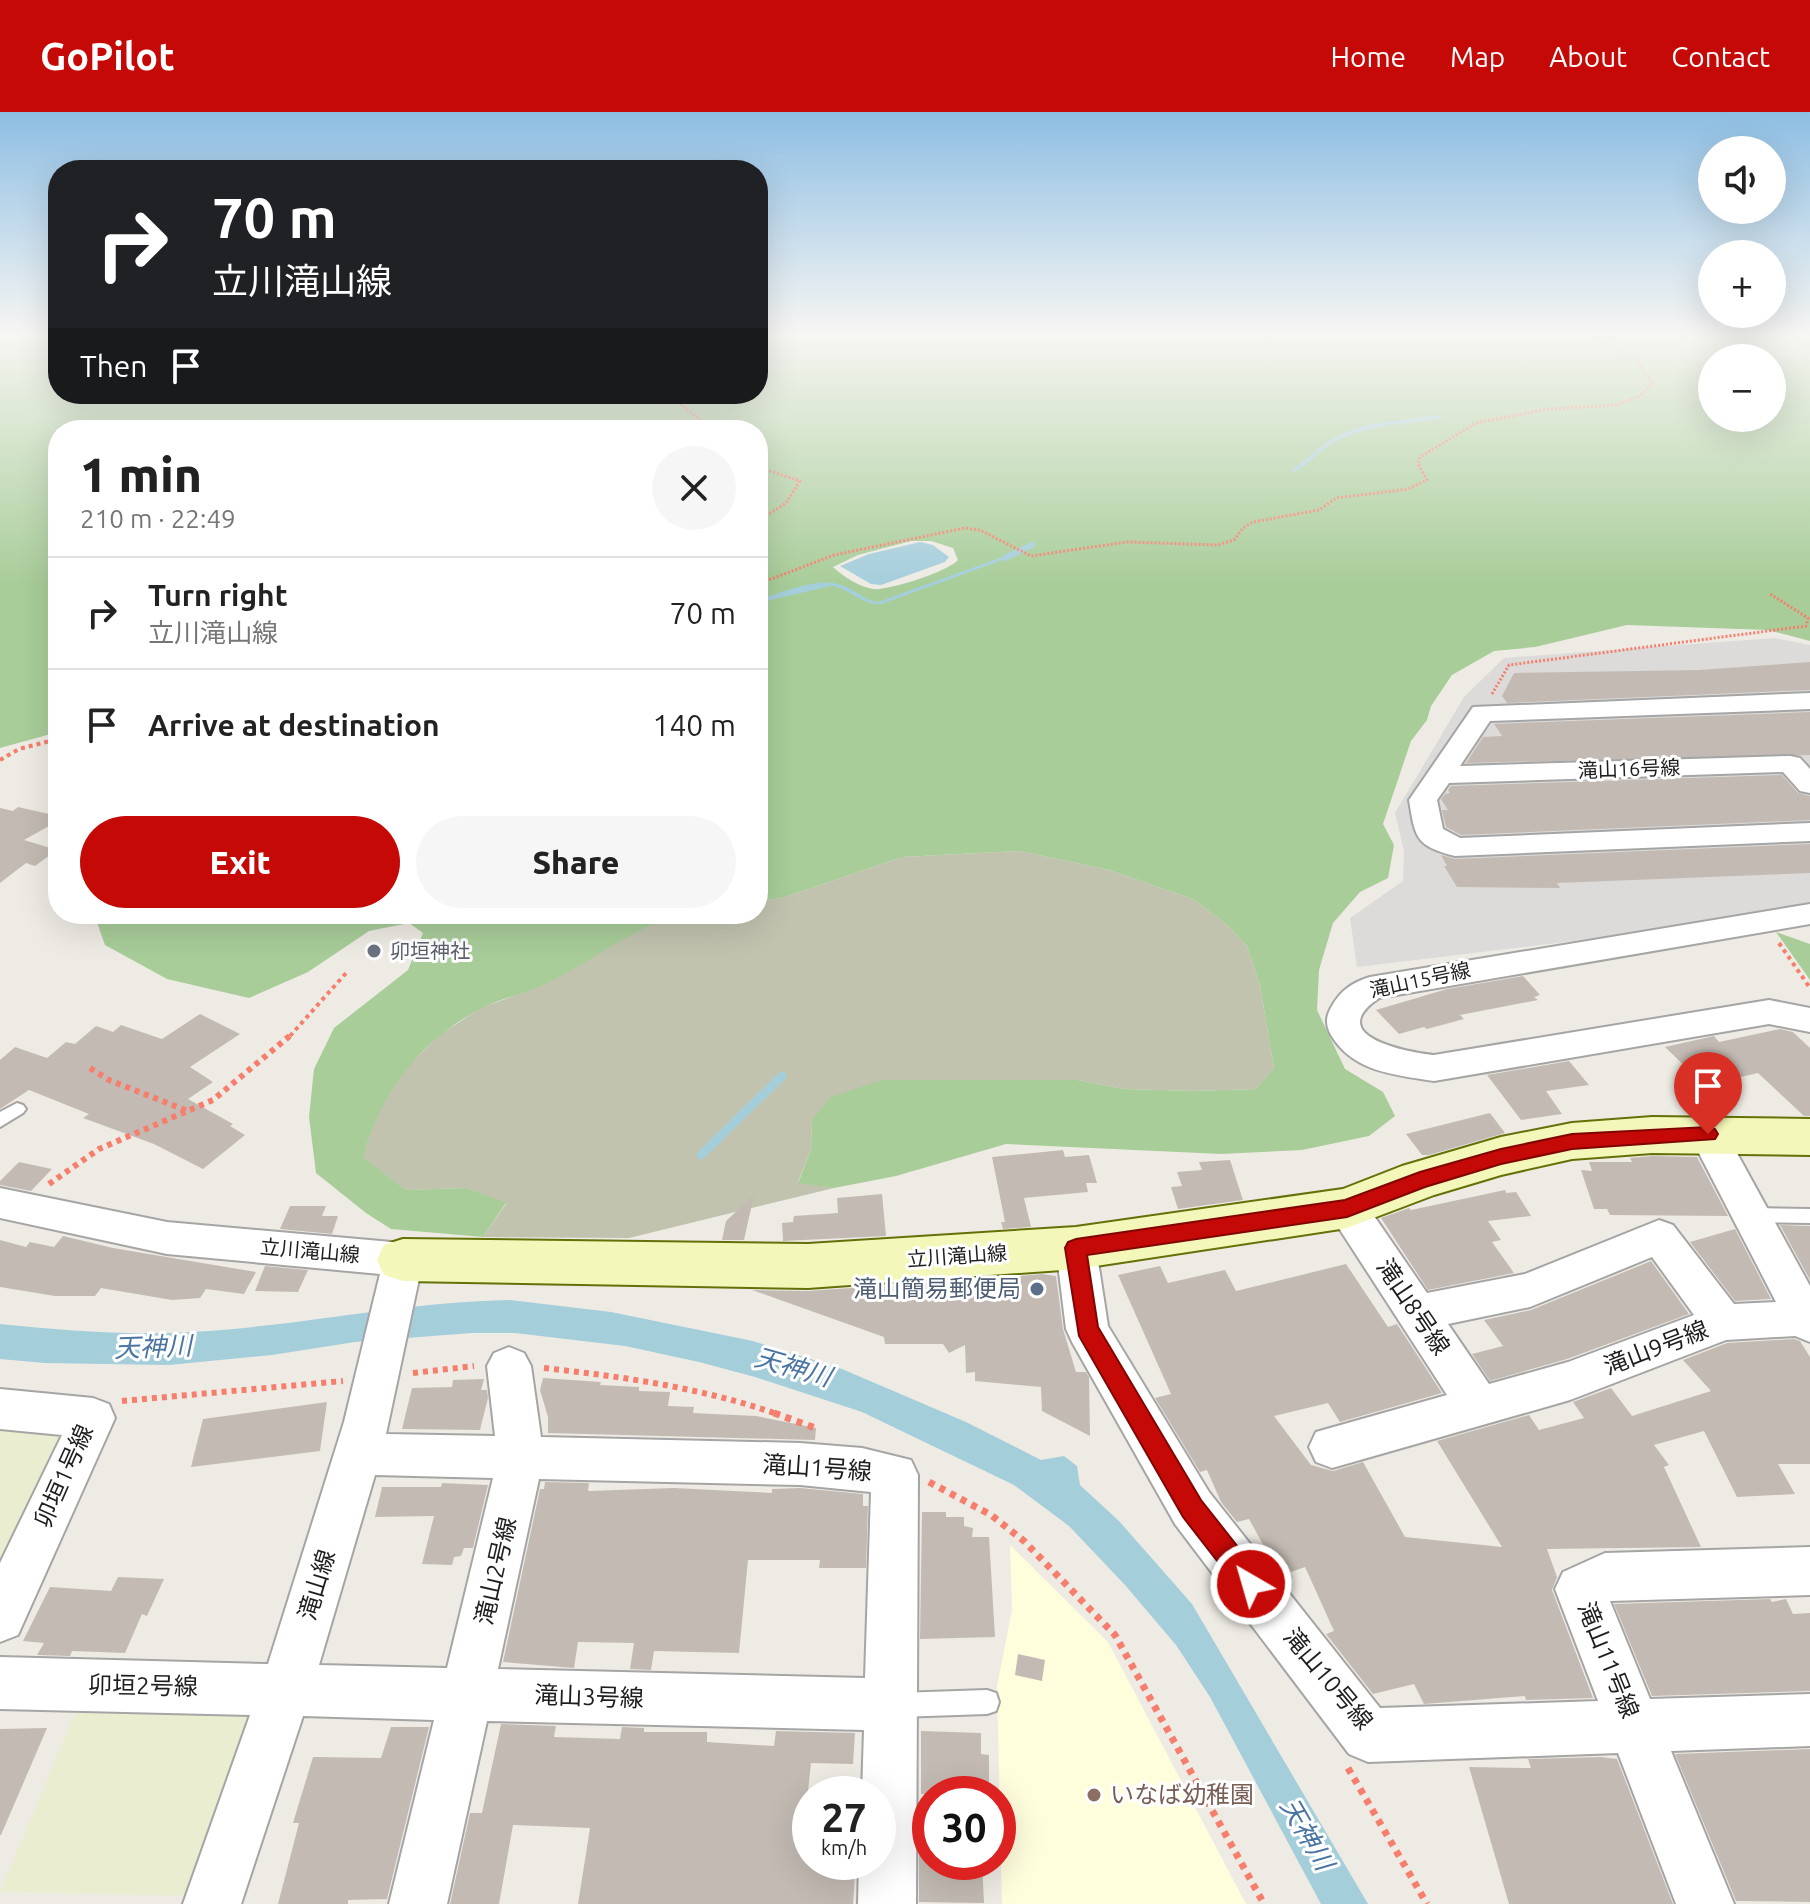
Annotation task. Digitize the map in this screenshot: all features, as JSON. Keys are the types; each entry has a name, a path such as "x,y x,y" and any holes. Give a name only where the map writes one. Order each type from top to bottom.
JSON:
{"street":[{"path":"1810,701 1482,713 1423,800 1429,834 1455,847 1810,832"},
{"name":"滝山16号線","path":"1439,775 1790,764 1810,785"},
{"name":"滝山15号線","path":"1810,914 1370,988 1352,998 1345,1007 1343,1024 1350,1036 1370,1054 1395,1062 1434,1068 1769,1012 1810,1020"},
{"path":"1708,1134 1749,1215 1809,1320 1724,1322"},
{"name":"立川滝山線","path":"11,1205 167,1238 399,1280 808,1266 1076,1248 1347,1208 1420,1180 1501,1156 1572,1141 1708,1134 1810,1137"},
{"name":"滝山8号線","path":"1347,1208 1479,1406"},
{"name":"滝山9号線","path":"1332,1447 1570,1381 1724,1322 1659,1236 1530,1290 1417,1313"},
{"name":"滝山10号線","path":"1076,1248 1087,1329 1192,1508 1368,1735 1810,1720"},
{"name":"滝山線","path":"212,1904 285,1689 358,1454 399,1280"},
{"name":"滝山2号線","path":"418,1904 521,1458 509,1366"},
{"name":"卯垣1号線","path":"0,1409 93,1418 0,1617"},
{"name":"滝山1号線","path":"358,1454 800,1464 895,1475 887,1904"},
{"name":"滝山11号線","path":"1705,1904 1580,1589 1605,1577 1810,1571"},
{"name":"卯垣2号線","path":"0,1683 285,1689"},
{"name":"滝山3号線","path":"285,1689 893,1705"}],"lane":[{"path":"0,1121 17,1109"},
{"path":"1749,1215 1810,1216"},
{"path":"893,1705 987,1702"}],"path":[{"path":"768,580 834,555 965,528 980,530 1031,556 1127,542 1218,545 1234,540 1243,528 1253,522 1319,510 1336,498 1416,487 1427,480 1418,464 1420,457 1434,445 1455,438 1476,423 1504,418"},
{"path":"768,470 800,481 786,503 768,515"},
{"path":"1482,713 1509,665 1806,626 1808,618 1770,594"},
{"path":"0,760 19,749 48,742"},
{"path":"1777,941 1810,988"},
{"path":"11,1205 99,1149 213,1100 282,1045 347,972"},
{"path":"90,1068 109,1080 190,1112"},
{"path":"93,1418 124,1400 380,1365 487,1365 650,1380 751,1405 821,1430"},
{"path":"895,1475 923,1480 991,1515 1024,1541 1115,1635 1264,1904"}],"shaded area":[{"path":"1774,638 1810,645 1810,913 1357,967 1350,918 1403,881 1404,851 1395,813 1464,697 1504,658"},
{"path":"1020,851 1109,870 1193,899 1226,924 1247,946 1260,986 1274,1068 1255,1089 1194,1091 1124,1089 1078,1080 882,1080 812,1120 811,1150 798,1182 834,1188 629,1238 483,1237 506,1204 467,1188 406,1190 362,1157 379,1109 402,1072 438,1036 481,1008 543,985 649,924 768,924 768,900 782,898 902,857"},
{"path":"0,1423 59,1423 64,1444 0,1571"},
{"name":"いなば幼稚園","path":"1010,1545 1108,1642 1246,1904 1002,1904 1001,1880 1016,1880 1016,1776 999,1776 997,1686 1012,1610"},
{"path":"78,1706 259,1710 196,1896 0,1892"}],"green space":[{"path":"0,418 1698,418 1698,432 1786,432 1786,418 1810,418 1810,641 1768,630 1627,625 1535,647 1494,651 1452,675 1431,706 1427,720 1411,741 1383,824 1394,845 1388,878 1360,892 1333,923 1319,970 1317,1010 1345,1069 1383,1092 1395,1116 1369,1136 1302,1150 1221,1154 1006,1144 896,1176 834,1188 798,1183 811,1150 812,1120 831,1097 882,1080 1078,1080 1124,1089 1194,1091 1255,1089 1274,1068 1260,986 1247,946 1226,924 1193,899 1109,870 1020,851 902,857 782,898 768,900 768,420 48,420 48,735 0,748","holes":["911,541 931,541 953,548 958,560 952,564 931,575 881,589 857,584 833,567 858,555"]},
{"path":"98,924 404,924 369,931 308,972 249,998 167,979 105,945"},
{"path":"410,924 655,924 544,985 489,1005 459,1022 439,1036 406,1070 380,1111 363,1157 406,1190 467,1188 506,1203 483,1237 391,1229 316,1173 309,1117 314,1069 334,1028 408,970 423,933"},
{"path":"1776,932 1810,944 1810,980"}],"water":[{"path":"920,542 933,545 949,557 945,562 881,585 871,584 840,566 869,554"},
{"path":"1013,553 1016,555 882,604 868,602 831,586 768,601 768,597 813,584 835,583 878,602"},
{"name":"天神川","path":"510,1300 611,1312 753,1341 842,1369 966,1422 1041,1460 1064,1456 1077,1466 1080,1485 1119,1521 1192,1604 1368,1904 1321,1904 1210,1697 1176,1645 1069,1526 1014,1485 862,1412 699,1362 625,1346 515,1333 472,1333 355,1342 272,1355 169,1365 44,1363 0,1359 0,1324 118,1333 189,1332 429,1305"}],"building":[{"path":"1810,662 1810,690 1507,703 1502,696 1514,673 1699,670"},
{"path":"1810,712 1810,755 1466,763 1483,737 1502,736 1494,724"},
{"path":"1782,775 1798,793 1810,796 1810,820 1461,835 1446,827 1442,810 1448,810 1441,799 1450,793 1448,790 1451,786"},
{"path":"18,807 48,814 48,827 24,840 48,847 48,857 35,866 26,863 0,883 0,808 13,811"},
{"path":"1810,844 1810,873 1557,883 1560,888 1457,887 1441,855 1455,859"},
{"path":"1523,976 1540,995 1534,997 1538,1000 1460,1015 1464,1019 1427,1029 1424,1027 1399,1034 1376,1010 1447,989"},
{"path":"200,1014 240,1034 190,1067 213,1082 188,1099 233,1124 230,1126 245,1135 203,1169 154,1144 83,1118 89,1114 29,1090 0,1109 0,1060 15,1047 47,1058 66,1042 75,1044 96,1026 113,1032 121,1025 162,1039"},
{"path":"1780,1029 1793,1032 1810,1048 1810,1116 1804,1116 1758,1073 1736,1078 1729,1070 1697,1078 1665,1047 1714,1036 1719,1042"},
{"path":"1569,1061 1589,1085 1546,1091 1562,1114 1521,1120 1487,1075"},
{"path":"1490,1113 1505,1133 1429,1155 1422,1155 1406,1134"},
{"path":"1063,1150 1065,1157 1089,1155 1097,1183 1086,1183 1088,1192 1024,1198 1031,1227 1003,1229 1001,1222 1005,1222 992,1157"},
{"path":"1697,1157 1728,1216 1610,1215 1607,1209 1594,1209 1581,1170 1592,1171 1589,1162 1632,1162 1630,1158"},
{"path":"1230,1160 1243,1200 1178,1209 1171,1187 1182,1186 1177,1172 1202,1170 1199,1162"},
{"path":"19,1162 52,1169 31,1191 0,1185 0,1181"},
{"path":"1505,1190 1506,1193 1516,1192 1531,1216 1488,1221 1501,1240 1492,1242 1514,1273 1428,1290 1381,1218 1409,1208"},
{"path":"882,1194 886,1236 783,1241 782,1223 793,1222 794,1216 838,1213 837,1198"},
{"path":"754,1195 744,1240 722,1240 726,1221"},
{"path":"290,1206 326,1206 322,1216 338,1216 332,1234 280,1229"},
{"path":"1780,1225 1810,1226 1810,1280"},
{"path":"1735,1229 1771,1299 1735,1301 1690,1242"},
{"path":"63,1236 113,1248 256,1272 244,1294 206,1289 200,1298 172,1300 101,1288 95,1296 55,1296 0,1287 0,1240 26,1247 30,1242 54,1247"},
{"path":"1651,1261 1689,1314 1567,1359 1490,1381 1472,1354 1503,1346 1484,1320 1531,1310"},
{"path":"1346,1264 1388,1327 1397,1324 1442,1393 1340,1422 1328,1403 1274,1416 1311,1465 1333,1471 1363,1462 1405,1537 1502,1547 1437,1441 1529,1415 1539,1430 1584,1418 1573,1402 1611,1388 1632,1416 1711,1391 1683,1360 1727,1343 1800,1341 1810,1357 1810,1464 1778,1464 1795,1494 1737,1497 1704,1431 1654,1445 1669,1465 1664,1467 1701,1547 1547,1549 1557,1577 1552,1590 1593,1698 1526,1700 1525,1696 1424,1704 1414,1684 1373,1694 1326,1634 1334,1631 1305,1567 1291,1572 1287,1564 1276,1568 1249,1519 1237,1522 1221,1502 1207,1470 1200,1472 1155,1398 1171,1394 1118,1275 1160,1266 1168,1283 1225,1270 1236,1291"},
{"path":"265,1266 308,1270 298,1292 255,1291"},
{"path":"1056,1276 1063,1329 1076,1372 1086,1372 1089,1377 1090,1436 1042,1411 1041,1387 975,1381 975,1372 966,1373 965,1345 949,1353 943,1344 885,1344 884,1337 752,1290 808,1291 951,1281 951,1285 1013,1282 1012,1277"},
{"path":"543,1378 639,1387 639,1391 670,1392 668,1406 694,1407 693,1413 756,1416 816,1428 815,1440 548,1433 548,1417 540,1390"},
{"path":"484,1379 481,1390 487,1390 488,1398 480,1430 402,1429 412,1388 452,1387 453,1380"},
{"path":"327,1402 320,1451 191,1467 203,1419"},
{"path":"545,1482 589,1483 588,1491 674,1488 772,1493 772,1489 800,1488 863,1494 863,1506 868,1506 866,1568 819,1568 820,1560 748,1560 739,1653 654,1651 651,1670 630,1669 634,1643 578,1642 574,1668 503,1662 540,1489 544,1489"},
{"path":"442,1483 488,1485 473,1548 464,1548 461,1556 454,1557 452,1565 422,1564 434,1516 375,1517 382,1487 441,1487"},
{"path":"922,1512 946,1512 946,1517 964,1517 964,1526 973,1528 972,1537 989,1537 995,1637 920,1639"},
{"path":"118,1577 164,1579 147,1616 142,1614 125,1653 72,1651 70,1656 37,1655 44,1643 23,1641 50,1587 111,1591"},
{"path":"1770,1599 1772,1602 1786,1599 1793,1614 1810,1613 1810,1691 1652,1696 1614,1604"},
{"path":"1018,1654 1045,1660 1042,1681 1015,1675"},
{"path":"501,1724 556,1726 554,1737 620,1739 622,1727 644,1728 644,1732 707,1732 707,1742 774,1746 776,1731 855,1733 853,1764 811,1763 810,1776 792,1776 792,1880 855,1880 853,1904 578,1904 590,1828 513,1825 499,1904 450,1904 470,1813 482,1813"},
{"path":"391,1727 429,1727 387,1899 348,1900 348,1904 278,1904 299,1823 293,1823 313,1757 381,1758"},
{"path":"47,1728 1,1835 0,1835 0,1729"},
{"path":"921,1731 981,1733 981,1754 989,1755 989,1776 921,1776"},
{"path":"1810,1749 1810,1902 1736,1901 1675,1754"},
{"path":"1528,1759 1617,1759 1673,1904 1509,1904 1469,1767 1531,1768"},
{"path":"919,1880 983,1880 984,1903 919,1902"}],"waterway":[{"path":"1294,470 1346,434 1385,424 1434,418"},
{"path":"1005,558 1032,545"},
{"path":"701,1155 782,1076"}],"place":[{"name":"卯垣神社","path":"374,951"},
{"name":"滝山簡易郵便局","path":"1037,1289"},
{"name":"いなば幼稚園","path":"1094,1795"}],"route":[{"path":"1251,1584 1192,1508 1087,1329 1076,1248 1347,1208 1420,1180 1501,1156 1572,1141 1708,1134"}]}
